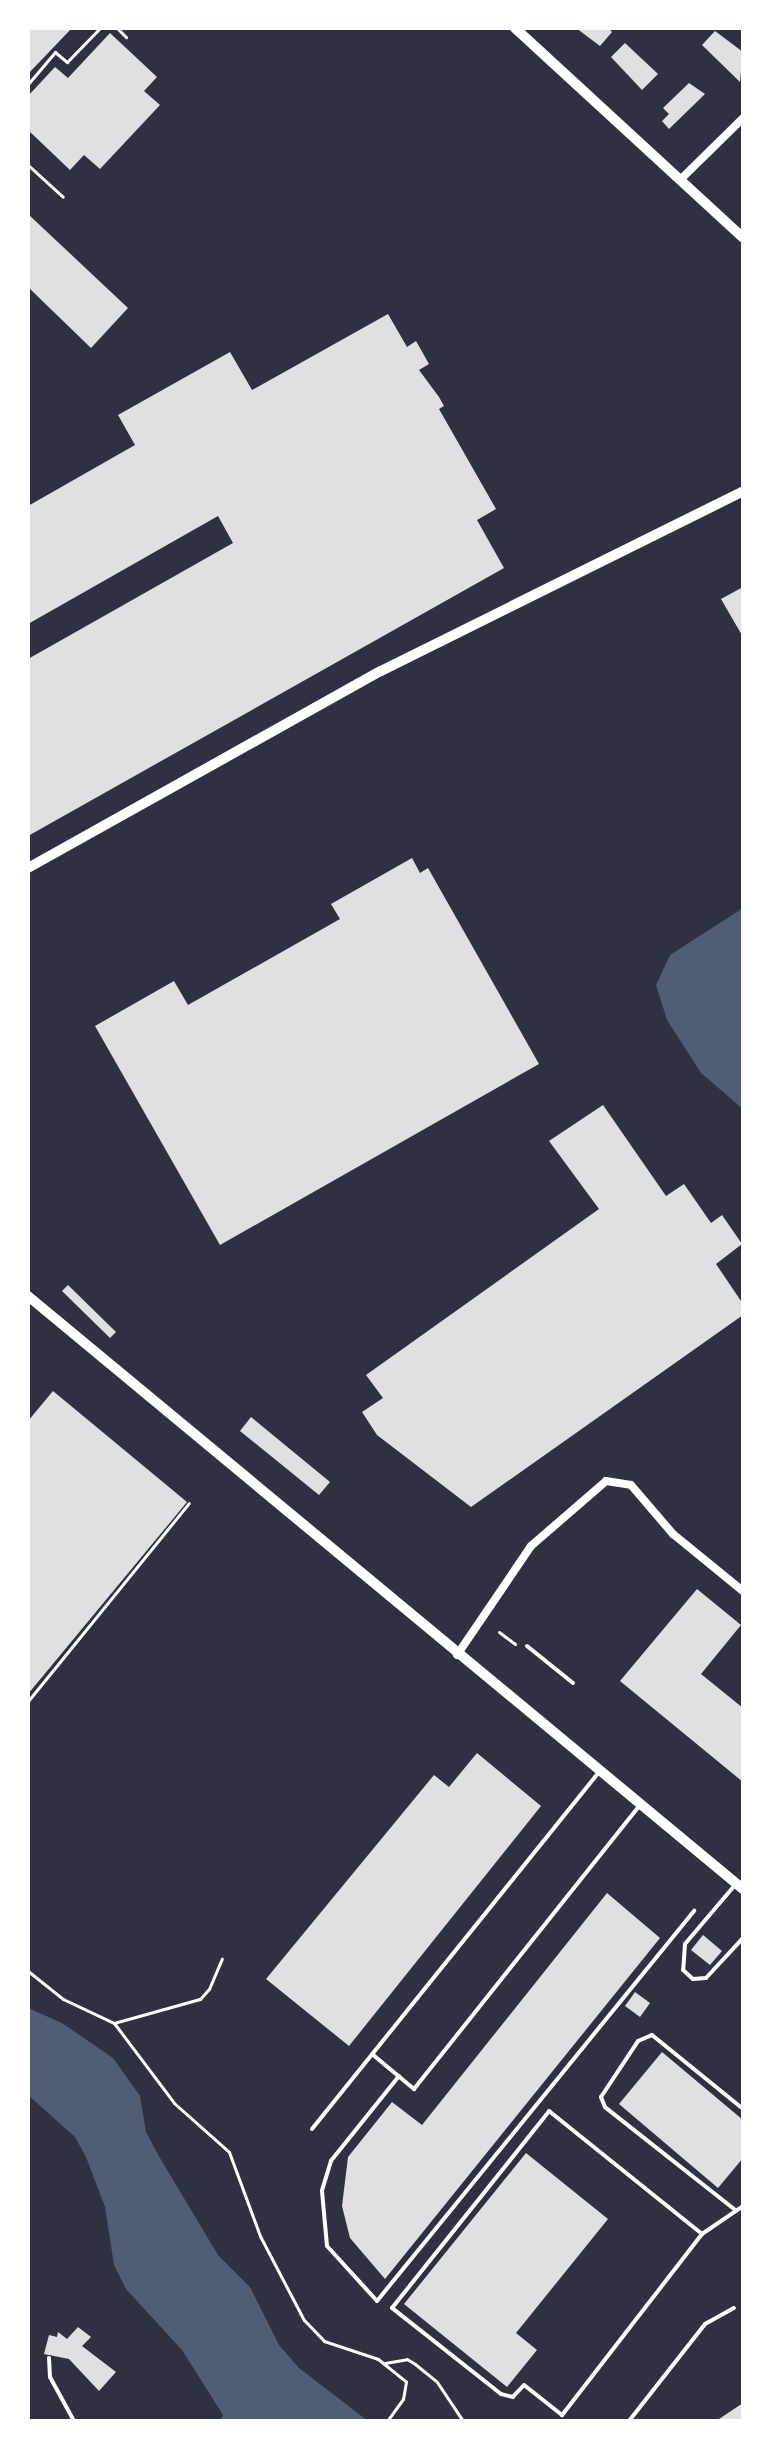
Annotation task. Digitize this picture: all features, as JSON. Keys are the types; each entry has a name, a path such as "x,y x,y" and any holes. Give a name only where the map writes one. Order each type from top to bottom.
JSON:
{"street":[{"path":"515,28 743,238"},
{"path":"680,180 743,118"},
{"path":"28,868 359,682 743,491"},
{"path":"28,1296 456,1656 740,1886"},
{"path":"456,1656 540,1536 606,1481 631,1485 673,1534 743,1591"}],"lane":[{"path":"527,1646 573,1683"},
{"path":"312,2129 599,1772"},
{"path":"372,2054 414,2089 640,1805"},
{"path":"740,1886 685,1944 683,1970 693,1979 706,1978 743,1938"},
{"path":"399,2076 331,2161 322,2191 327,2246 348,2275 377,2301 694,1911"},
{"path":"734,2209 605,2107 601,2097 638,2041 652,2035 743,2109"},
{"path":"702,2234 549,2111 392,2308 501,2394 513,2397 524,2385 562,2415 702,2234 734,2209 743,2206"},
{"path":"629,2421 705,2324 734,2308"},
{"path":"49,2358 50,2377 74,2421"}],"path":[{"path":"28,84 55,52 67,62 100,28"},
{"path":"117,28 126,37"},
{"path":"28,165 63,197"},
{"path":"28,1701 189,1503"},
{"path":"499,1632 519,1647 527,1646"},
{"path":"114,2023 200,1999 209,1989 222,1959"},
{"path":"28,1971 63,1999 114,2023 174,2103 229,2152 260,2236 315,2334 342,2350 385,2363 406,2382 406,2393 387,2421"},
{"path":"385,2363 407,2359 415,2364 437,2382 463,2421"}],"water":[{"path":"743,908 743,1109 701,1073 667,1020 656,985 670,955"},
{"path":"28,2008 62,2023 113,2058 140,2096 146,2132 160,2158 218,2255 250,2287 279,2345 299,2368 368,2421 220,2421 223,2415 182,2350 126,2289 114,2265 105,2207 75,2137 28,2095"}],"building":[{"path":"28,28 72,28 28,74"},
{"path":"576,28 608,28 612,32 600,46"},
{"path":"715,31 743,52 740,82 702,45"},
{"path":"110,33 157,77 144,91 160,105 100,169 84,155 70,170 28,130 28,96 55,67 68,78"},
{"path":"625,43 658,74 642,90 611,57"},
{"path":"689,83 705,94 669,129 662,121 669,114 663,108"},
{"path":"28,214 128,308 91,348 28,287"},
{"path":"388,314 407,347 416,341 429,364 419,370 444,406 439,409 496,509 477,520 504,568 28,836 28,659 233,543 218,516 28,624 28,506 135,445 118,415 230,352 252,390"},
{"path":"743,587 743,637 721,599"},
{"path":"412,858 420,873 428,868 539,1064 220,1245 95,1026 174,981 188,1005 340,919 331,904"},
{"path":"603,1105 666,1196 684,1184 711,1223 722,1215 742,1244 716,1264 743,1304 743,1315 471,1507 377,1435 362,1412 383,1398 366,1375 599,1209 549,1141"},
{"path":"68,1285 116,1332 110,1338 62,1291"},
{"path":"53,1391 187,1502 28,1694 28,1421"},
{"path":"251,1417 330,1482 319,1495 240,1431"},
{"path":"697,1589 741,1625 701,1674 743,1708 743,1782 620,1681"},
{"path":"477,1753 541,1806 349,2046 266,1979 434,1775 449,1787"},
{"path":"607,1893 660,1938 385,2279 350,2238 342,2206 348,2157 392,2102 422,2125"},
{"path":"703,1935 722,1951 710,1965 691,1950"},
{"path":"635,1992 650,2003 640,2017 625,2006"},
{"path":"662,2052 743,2120 743,2158 718,2188 619,2104"},
{"path":"526,2153 608,2219 516,2333 537,2350 507,2387 404,2304"},
{"path":"78,2327 91,2337 82,2346 116,2372 99,2391 69,2359 44,2354 49,2335 57,2337 58,2332 67,2339"},
{"path":"743,2403 743,2421 716,2421"}]}
